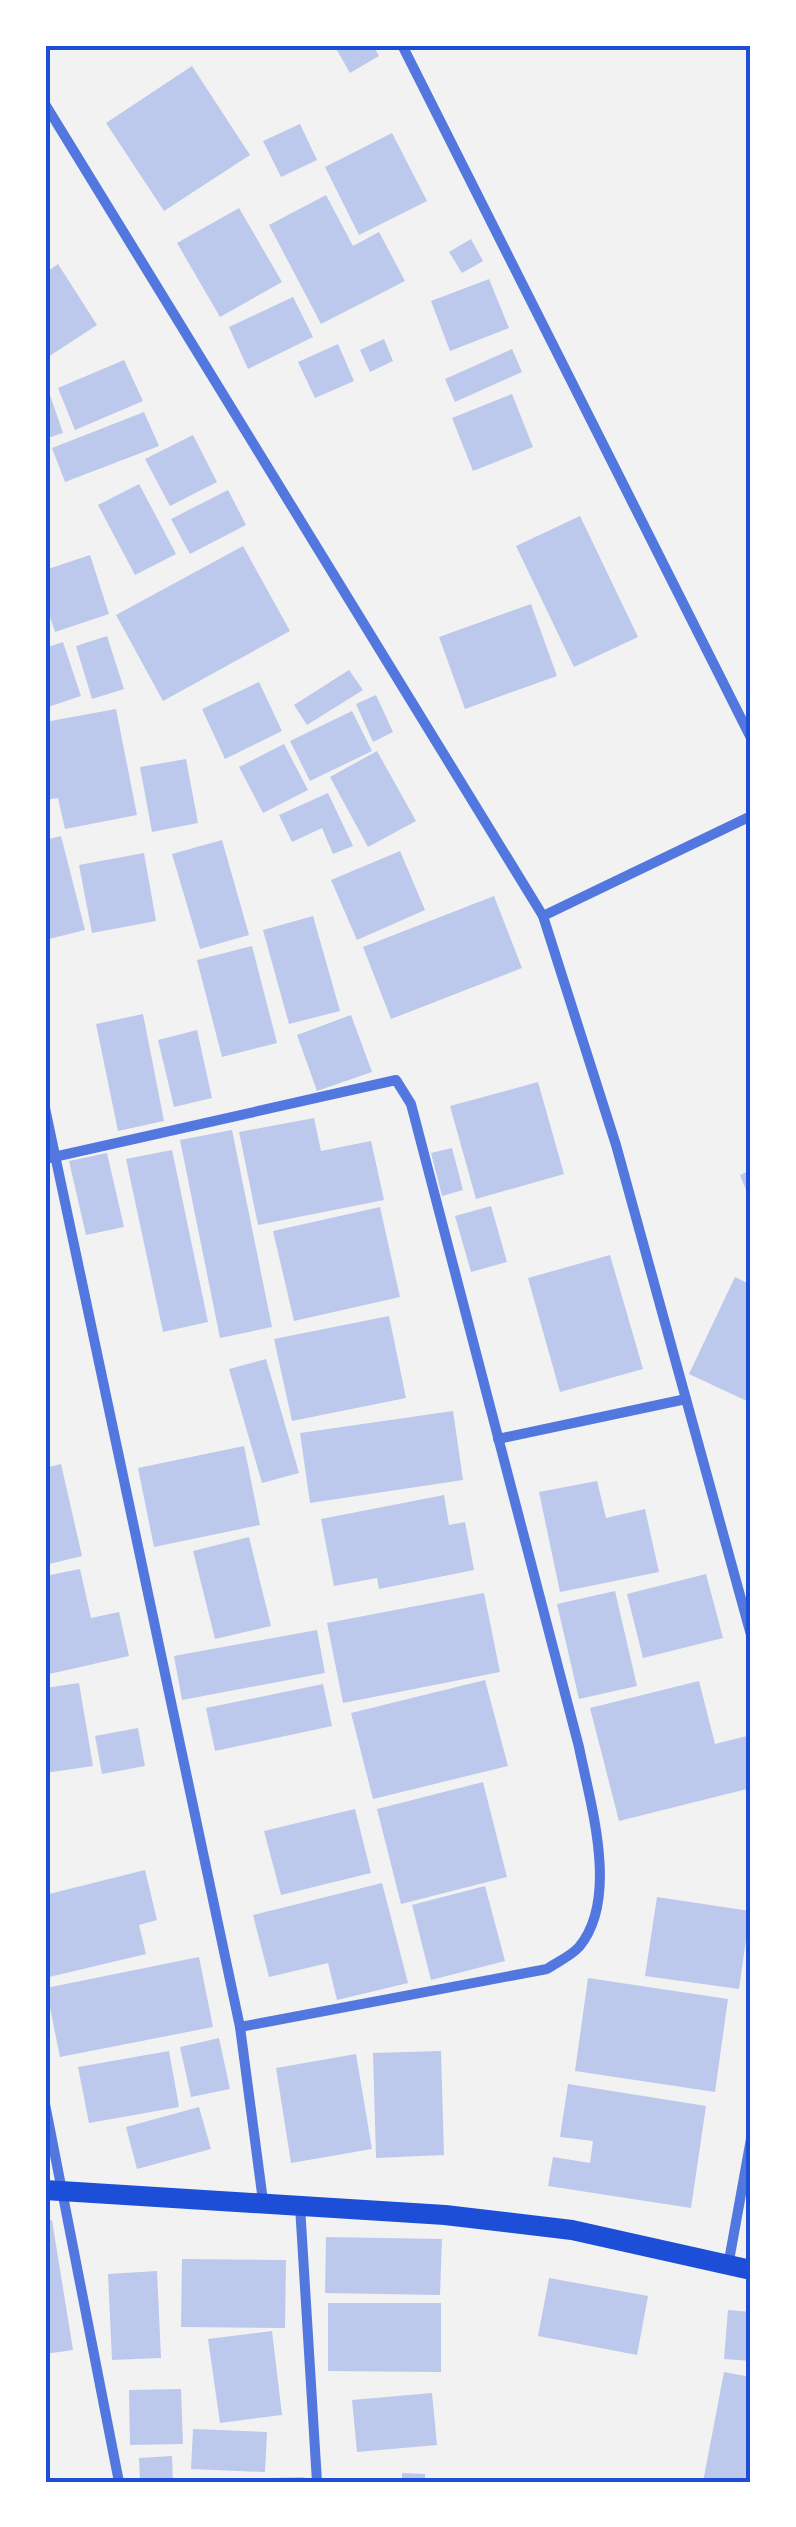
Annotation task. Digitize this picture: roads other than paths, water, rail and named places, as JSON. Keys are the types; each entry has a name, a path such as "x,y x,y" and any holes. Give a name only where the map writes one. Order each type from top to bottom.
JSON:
{"main road":[{"path":"55,2192 445,2215 572,2230 751,2270"}],"street":[{"path":"402,45 751,738"},
{"path":"45,104 543,916 616,1146 751,1635"},
{"path":"543,916 751,816"},
{"path":"51,1157 396,1080 411,1104 579,1748 597,1836 600,1885 593,1924 578,1949 546,1969 240,2028"},
{"path":"45,1108 51,1157 240,2028 262,2202"},
{"path":"498,1440 686,1399"},
{"path":"45,2104 55,2192 119,2482"},
{"path":"728,2267 751,2139"},
{"path":"300,2204 317,2482"}]}
